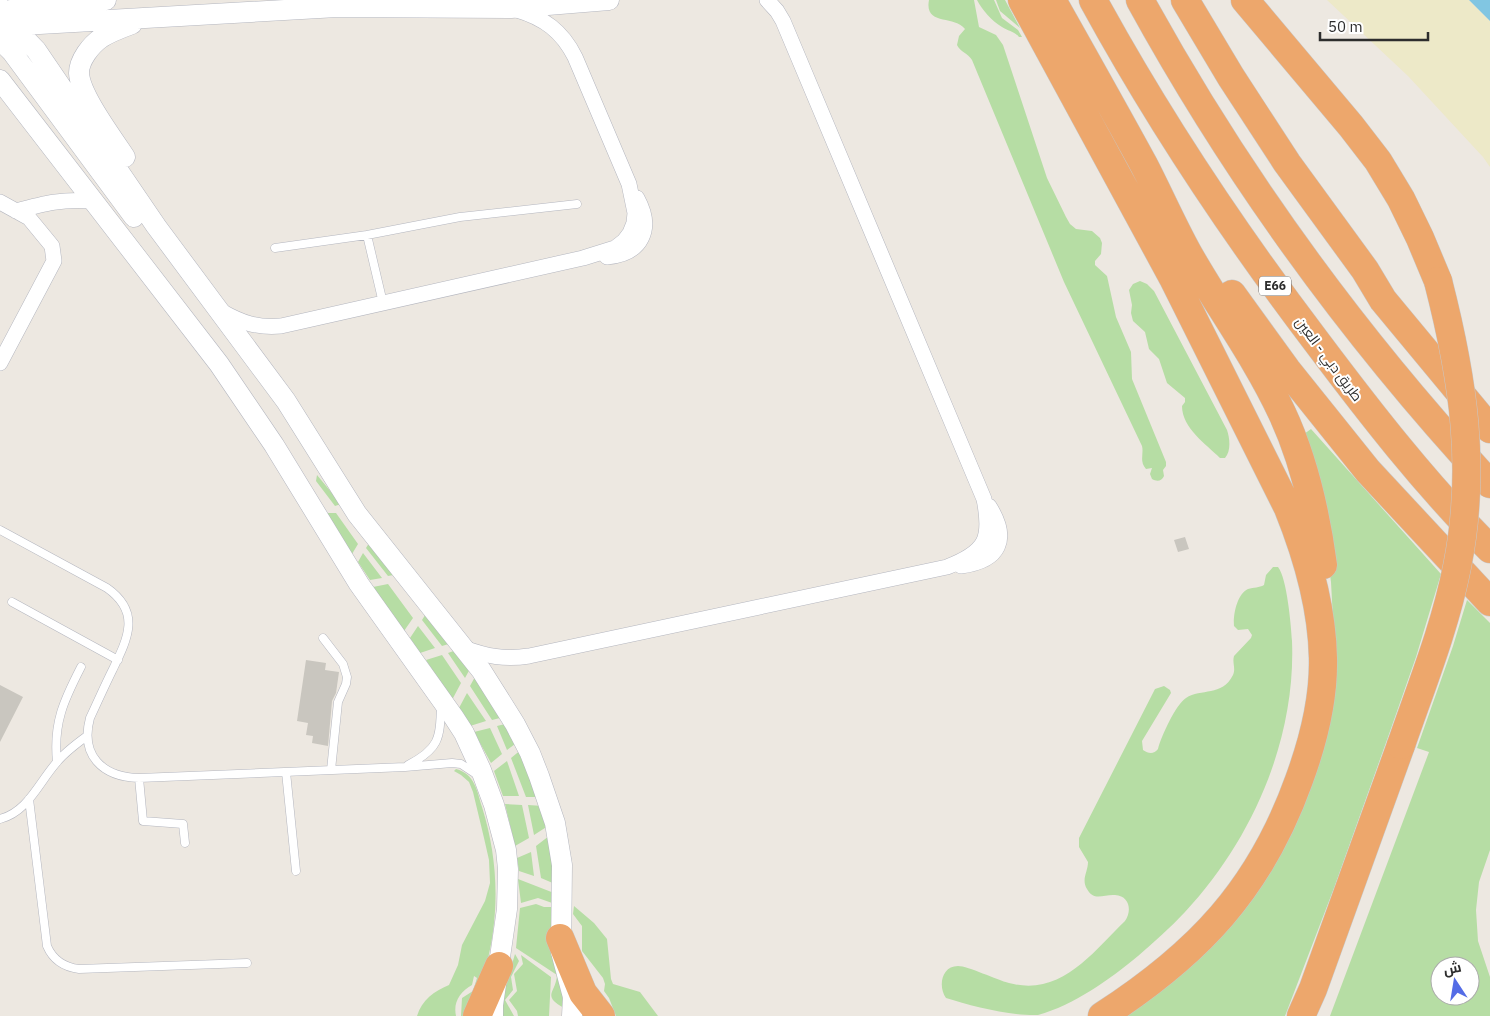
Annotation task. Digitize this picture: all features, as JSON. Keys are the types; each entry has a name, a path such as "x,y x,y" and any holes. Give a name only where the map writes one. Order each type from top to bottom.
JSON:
{"highway":[{"path":"1022,0 1173,278 1288,508 1301,539 1310,571 1317,607 1323,658"},
{"path":"1052,0 1145,167 1188,254 1270,389 1293,438 1309,490 1320,541 1328,618 1317,718 1304,768 1291,804 1275,837 1248,883 1225,914 1195,945 1156,978 1102,1016"},
{"name":"طريق دبي - العين","path":"1093,0 1174,138 1232,225 1292,309 1360,400 1415,466 1490,549"},
{"path":"1140,0 1220,134 1269,209 1324,286 1456,447 1490,484"},
{"path":"1185,0 1231,77 1288,163 1365,270 1391,312 1490,429"},
{"path":"1244,0 1351,126 1378,161 1401,199 1438,281 1455,352 1466,424 1467,495 1457,567 1449,602 1401,745 1313,989 1301,1016"},
{"path":"1145,167 1255,326 1320,412 1368,471 1490,602"},
{"path":"1365,270 1490,413"},
{"path":"560,938 583,993 601,1016"},
{"path":"477,1016 499,966"}],"street":[{"path":"2,21 106,0"},
{"path":"2,21 148,18 336,7 511,8 609,0"},
{"path":"464,648 494,657 529,656 947,567 970,557 984,541 988,531 988,520 984,499 783,21 778,11 767,0"},
{"path":"220,311 241,322 268,327 281,326 582,258 615,248 624,241 634,224 635,213 629,184 569,44 551,25 540,18 511,8"},
{"path":"148,18 110,33 98,40 86,54 79,72 83,91 150,197 156,226 286,401 357,514 481,670 515,724 530,753 548,799 554,823 562,865 563,887 560,938 564,966 573,997 572,1016"},
{"path":"2,21 12,52 138,222 156,226"},
{"path":"0,80 8,95 225,372 274,445 359,584 442,699 464,733 489,789 501,830 508,869 507,909 493,1016"},
{"path":"16,211 50,202 68,200 92,201"},
{"path":"0,202 29,218 52,246 54,261 0,363"}],"lane":[{"path":"275,248 367,235 452,218 577,204"},
{"path":"367,235 383,303"},
{"path":"0,530 107,588 119,597 126,609 129,624 126,643 90,718 87,736 92,755 103,768 119,776 139,778 405,768 452,763 461,764 470,769 489,789"},
{"path":"12,602 118,660"},
{"path":"324,638 343,664 348,677 338,702 331,770"},
{"path":"56,762 55,747 58,719 65,699 81,667"},
{"path":"405,768 429,752 435,745 440,726 442,699"},
{"path":"0,819 18,811 56,762 87,736"},
{"path":"286,772 296,871"},
{"path":"139,778 143,821 183,824 186,843"},
{"path":"29,799 47,946 59,962 65,966 78,969 247,963"}],"green space":[{"path":"929,0 974,0 979,27 996,35 1003,45 1047,178 1066,217 1076,229 1092,231 1100,238 1102,243 1101,254 1095,261 1095,265 1107,276 1116,317 1131,352 1132,379 1166,462 1163,470 1164,476 1161,480 1152,479 1150,474 1152,468 1146,469 1144,466 1142,446 1064,282 972,60 957,45 959,36 965,29 954,22 935,17 931,14"},
{"path":"977,0 994,0 1002,18 1018,30 1022,37 995,22 984,11"},
{"path":"996,0 1005,0 1020,28 1000,11"},
{"path":"1140,281 1147,284 1154,291 1227,430 1229,445 1225,458 1220,458 1190,428 1183,414 1182,406 1185,398 1167,383 1159,359 1149,349 1145,332 1133,321 1129,290 1133,284"},
{"path":"1311,429 1441,574 1416,657 1334,888 1285,1016 1114,1016 1265,872 1334,638 1331,582 1325,538 1304,434"},
{"path":"317,475 341,504 335,506 316,481"},
{"path":"327,513 336,513 358,544 352,554"},
{"path":"371,540 399,574 388,576 366,548"},
{"path":"363,553 382,578 370,580 358,562"},
{"path":"1273,567 1278,567 1284,581 1291,624 1291,678 1286,715 1278,751 1265,787 1231,853 1209,884 1185,912 1138,956 1103,983 1065,1005 1038,1015 1027,1015 991,1010 946,998 942,983 945,973 952,967 963,967 1009,983 1028,986 1044,984 1060,978 1088,958 1125,921 1129,909 1124,898 1115,895 1096,896 1087,889 1085,879 1088,862 1079,847 1079,838 1155,689 1164,686 1171,693 1142,741 1143,750 1149,753 1153,753 1158,749 1169,721 1182,701 1192,695 1217,689 1228,682 1234,672 1234,656 1252,635 1248,629 1238,630 1234,626 1234,616 1238,600 1248,589 1264,585 1266,575"},
{"path":"388,584 413,618 404,631 373,587"},
{"path":"1467,600 1490,623 1490,850 1479,882 1476,910 1478,941 1490,977 1490,1016 1330,1016 1429,752 1417,748"},
{"path":"429,609 455,642 442,646 422,620"},
{"path":"418,626 435,648 420,653 410,638"},
{"path":"459,649 471,667 465,678 448,653"},
{"path":"442,655 461,683 452,700 426,660"},
{"path":"476,675 504,717 492,720 470,686"},
{"path":"467,693 486,721 470,726 459,708"},
{"path":"509,723 519,741 507,750 497,726"},
{"path":"490,728 502,754 491,763 474,732"},
{"path":"522,749 540,797 526,797 511,758"},
{"path":"507,761 519,796 503,796 494,771"},
{"path":"456,769 467,775 474,784 487,826 494,865 495,885 494,924 491,943 482,985 466,1016 461,1016 462,998 473,991 477,978 474,976 472,985 458,998 455,1011 456,1016 417,1016 422,1005 429,997 449,985 458,965 462,945 485,901 490,883 489,860 473,792 469,782 454,771"},
{"path":"505,804 522,805 529,838 515,846"},
{"path":"528,805 543,806 548,826 534,835"},
{"path":"549,836 555,884 541,878 536,846"},
{"path":"531,852 534,876 519,871 517,858"},
{"path":"518,879 554,893 555,904 538,898 521,903"},
{"path":"536,904 544,907 555,907 564,1008 551,997 557,975 516,948 520,908"},
{"path":"574,906 594,923 607,939 613,984 640,992 658,1016 616,1016 604,991 605,984 603,978 582,951 582,926 573,914"},
{"path":"515,954 519,961 511,977 513,990 505,1000 514,1016 502,1016 502,998"},
{"path":"521,955 551,977 549,1016 518,1016 517,1011 509,1000 517,991 514,974 523,964"}],"sand":[{"path":"1327,0 1469,0 1490,21 1490,167 1408,76"}],"water":[{"path":"1469,0 1490,0 1490,21"}],"building":[{"path":"1185,537 1189,549 1178,552 1174,540"},
{"path":"306,660 326,663 325,670 339,672 336,693 332,701 328,746 312,743 313,736 306,735 308,723 297,721"},
{"path":"0,685 23,697 0,742"}]}
